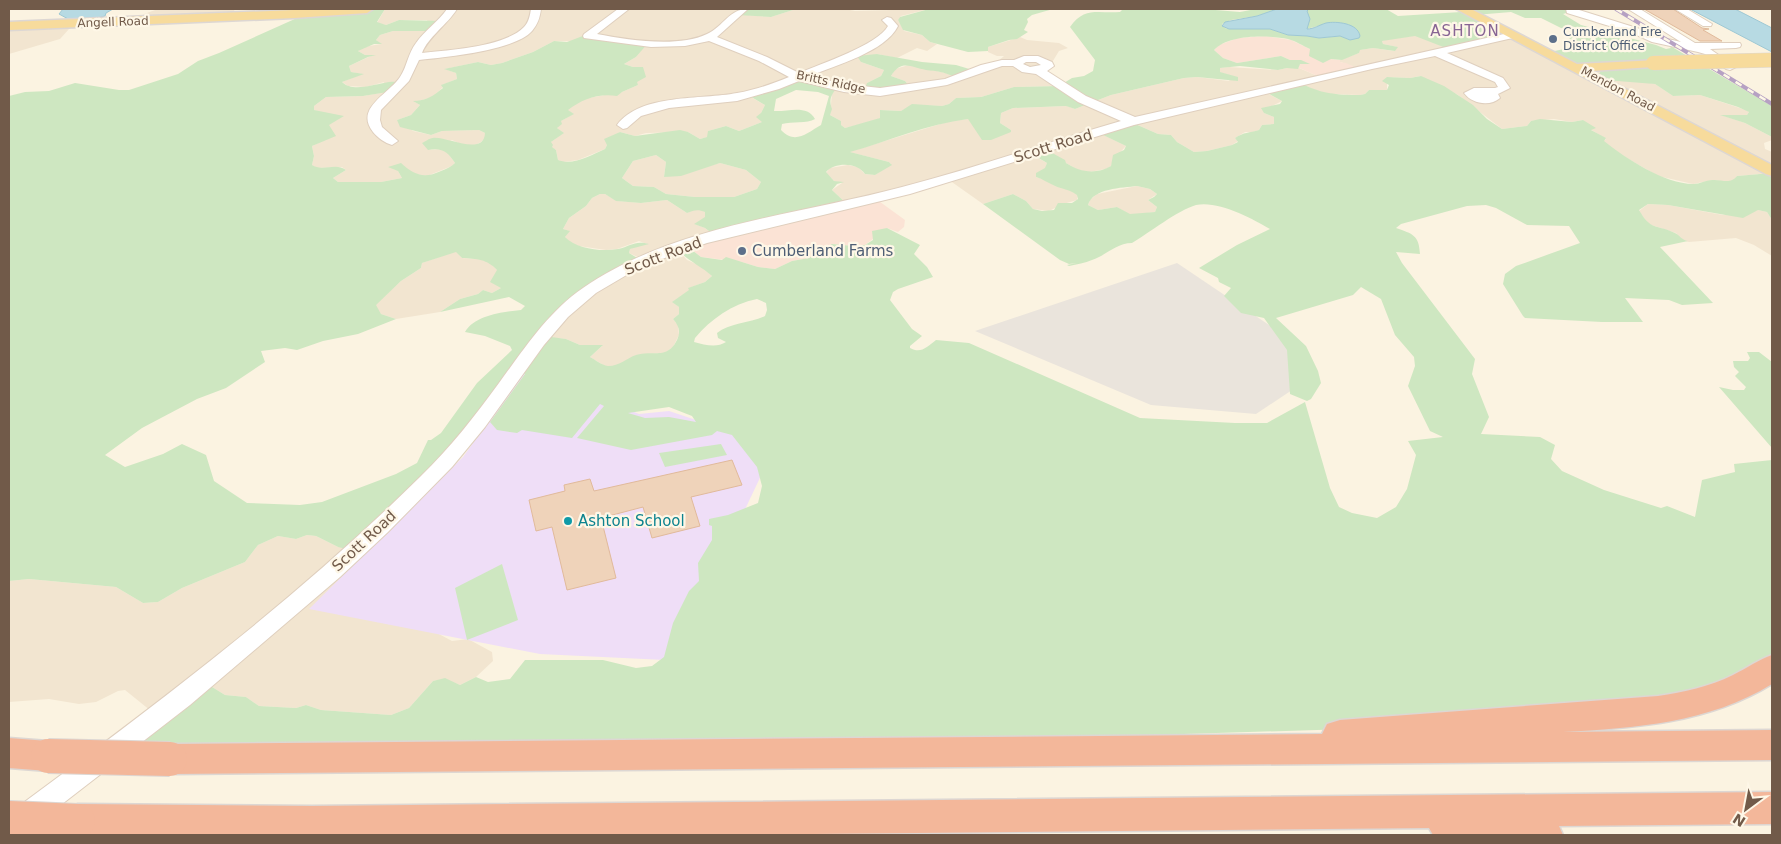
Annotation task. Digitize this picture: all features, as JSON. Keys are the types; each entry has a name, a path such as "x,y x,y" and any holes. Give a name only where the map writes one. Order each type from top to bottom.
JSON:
{"highway":[{"path":"1174,750 1379,730 1662,709 1716,697 1748,684 1772,668"},
{"path":"9,754 170,759 1772,745"},
{"path":"9,818 78,822 274,823 1772,808"},
{"path":"1294,812 1544,835"}],"main road":[{"name":"Angell Road","path":"9,26 294,14 367,9"},
{"name":"Mendon Road","path":"1462,9 1772,172"},
{"path":"1577,68 1653,63 1772,60"},
{"path":"1605,83 1598,73 1614,65"}],"street":[{"path":"392,141 378,132 373,116 380,102 405,79 420,44 445,20 452,9"},
{"path":"414,57 476,48 521,35 531,25 536,9"},
{"path":"624,9 588,36 674,44 709,37 743,9"},
{"path":"1569,9 1636,31 1656,40 1709,52 1730,67"},
{"path":"1633,9 1689,42 1690,44 1687,46"},
{"path":"1680,9 1707,24"},
{"path":"623,125 637,114 655,107 673,103 749,95 798,77 883,39 889,34 893,26 886,20"},
{"name":"Scott Road","path":"9,830 154,720 297,602 406,502 462,444 533,348 566,309 593,288 628,268 680,247 740,230 910,190 1133,121 1513,35"},
{"name":"Britts Ridge","path":"709,37 763,59 798,77 844,88 892,92 947,82 985,67 1002,63 1016,63 1016,66 1025,70 1039,70 1066,90"},
{"path":"1687,46 1736,45"},
{"path":"1436,52 1499,80 1504,88 1491,93"},
{"path":"1066,90 1133,121"}],"shaded area":[{"path":"158,9 236,9 228,16 141,19 144,14"},
{"path":"385,9 744,9 737,14 771,17 796,9 851,9 855,11 929,9 901,16 898,20 904,31 922,35 930,42 937,44 927,51 917,48 897,58 877,54 861,62 884,70 881,76 867,83 910,87 905,81 891,76 895,69 909,65 946,73 954,77 996,63 1004,56 997,56 988,52 988,47 1020,37 1027,40 1059,43 1068,48 1059,51 1045,74 1059,86 1014,87 981,97 956,98 949,104 942,106 913,105 901,111 881,110 880,118 874,121 845,128 841,125 841,121 830,115 832,93 839,86 800,77 749,96 765,105 761,113 762,122 739,131 726,126 708,131 708,137 700,139 688,132 646,133 635,136 620,132 608,139 605,149 578,160 563,162 558,160 556,150 551,147 551,142 563,133 557,128 561,121 573,114 567,110 577,102 588,98 622,92 638,85 636,82 643,67 633,67 624,64 636,57 648,42 554,41 533,52 502,63 491,65 478,62 445,69 456,73 457,79 442,85 443,87 433,97 415,102 420,105 411,115 397,120 413,131 431,135 442,131 479,130 485,133 485,138 475,145 463,145 452,140 428,150 441,149 447,152 455,163 452,166 427,176 398,171 402,178 381,182 338,182 333,178 346,170 342,167 316,168 312,165 314,156 312,146 320,142 328,125 325,113 313,110 314,106 326,97 363,96 380,93 384,82 366,87 348,86 342,82 362,74 351,72 349,66 373,55 365,55 358,51 363,47 381,44 376,40 380,35 393,31 433,31 427,20 399,20 386,25 377,23"},
{"path":"79,23 69,29 60,39 9,54 9,26"},
{"path":"1513,35 1549,53 1596,65 1655,84 1673,96 1700,95 1746,110 1749,112 1747,115 1721,115 1745,123 1772,137 1772,140 1764,143 1765,149 1772,152 1772,173 1737,176 1729,182 1713,180 1693,184 1658,176 1618,153 1603,141 1606,139 1590,129 1583,120 1572,122 1554,119 1531,121 1527,126 1502,129 1458,95 1420,76 1410,78 1387,77 1387,90 1369,90 1365,94 1360,95 1328,94 1299,82 1263,91 1282,101 1264,110 1264,113 1274,117 1274,124 1262,125 1259,130 1245,132 1235,138 1238,141 1232,145 1207,151 1194,152 1177,142 1171,135 1158,134 1133,123 1100,133 1126,146 1113,160 1111,166 1106,169 1089,172 1078,170 1066,163 1031,154 1047,163 1046,168 1036,177 1046,180 1055,186 1067,188 1078,195 1077,200 1049,211 1033,209 1026,201 1013,194 983,204 949,180 848,205 832,190 842,183 834,181 826,173 830,168 848,165 858,167 865,174 875,175 891,164 849,152 950,121 968,119 1011,130 1000,123 1001,113 1013,108 1067,106 1075,109 1111,95 1184,78 1197,77 1229,81 1232,76 1219,72 1220,68 1229,67 1278,70 1299,68 1320,77 1343,62 1339,62 1340,60 1359,53 1359,50 1373,48 1394,51 1397,47 1383,44 1382,41 1392,38"},
{"path":"1266,36 1291,40 1331,59 1340,60 1340,62 1357,68 1320,77 1297,67 1301,60 1290,60 1281,56 1237,63 1223,58 1214,50 1219,45 1238,38"},
{"path":"656,155 666,162 664,177 720,163 746,170 761,182 757,189 734,197 695,197 666,194 654,187 633,186 622,178 633,161"},
{"path":"1137,186 1150,189 1157,194 1148,200 1157,207 1155,212 1130,215 1117,207 1098,210 1088,205 1090,200 1097,194"},
{"path":"605,194 617,201 641,203 667,200 687,213 701,210 705,212 706,217 695,224 705,228 717,237 677,249 687,260 701,266 712,276 705,282 689,288 690,290 673,302 679,307 679,314 673,319 678,325 679,335 673,347 665,353 637,355 618,366 605,366 590,357 602,346 580,345 566,339 544,337 565,310 644,260 629,253 630,249 636,246 647,244 639,241 617,249 606,250 572,245 565,237 569,231 563,229 569,218 586,206 592,198"},
{"path":"876,199 905,220 904,227 898,232 887,228 865,245 832,244 809,258 792,261 775,269 758,267 742,262 701,257 688,247"},
{"path":"1648,204 1668,205 1723,215 1758,210 1767,212 1772,220 1772,256 1754,245 1736,238 1689,242 1682,240 1676,233 1648,224 1639,211"},
{"path":"456,251 462,258 490,262 497,270 501,288 492,293 483,290 478,294 460,299 440,312 396,319 381,314 375,305 401,281 421,268 422,263"},
{"path":"1177,263 1278,331 1307,380 1256,414 1151,405 975,331"},
{"path":"529,365 614,381 612,403 639,414 669,411 714,426 739,438 767,463 722,558 665,660 540,654 309,609 463,457"},
{"path":"307,535 316,536 338,547 364,544 379,550 437,633 452,641 468,639 492,652 493,661 476,677 460,685 445,679 433,681 409,708 391,715 321,710 306,705 296,708 259,706 246,697 225,695 204,682 156,715 125,690 118,691 96,702 79,704 49,699 9,702 9,581 29,579 116,587 143,603 158,602 182,588 245,562 258,545 278,536 296,539"}],"green space":[{"path":"355,9 385,9 377,22 386,25 399,20 442,21 434,31 393,31 380,35 376,40 382,44 374,44 358,51 365,55 376,55 349,66 351,72 364,74 342,82 351,87 357,87 389,82 404,82 400,90 363,96 326,97 314,106 314,110 344,116 329,125 336,136 312,146 314,156 312,165 320,168 338,167 346,170 333,178 338,182 381,182 402,178 398,171 388,167 401,163 415,173 429,175 448,168 455,163 444,151 437,149 428,150 422,143 430,139 439,138 472,145 478,144 483,140 485,133 479,130 442,131 431,135 400,127 397,120 411,115 420,105 413,101 429,97 443,88 441,85 457,79 456,73 444,69 478,62 491,65 502,63 533,52 554,41 567,42 588,34 649,42 636,57 624,64 633,67 643,67 646,77 637,82 638,85 617,96 604,95 591,98 568,110 574,114 561,121 562,124 557,128 564,133 551,142 552,147 556,150 558,160 576,161 605,149 607,145 604,139 620,132 635,136 680,130 700,139 707,137 708,131 726,126 739,131 762,122 756,117 761,113 765,105 748,95 800,76 839,86 831,96 832,109 830,115 841,121 841,125 845,128 880,118 880,110 901,111 912,104 942,106 949,104 956,98 981,97 1014,87 1059,86 1072,78 1084,76 1093,71 1095,60 1070,27 1081,16 1092,12 1120,12 1123,9 1203,9 1240,12 1256,9 1277,9 1222,24 1225,28 1229,29 1270,29 1288,35 1319,38 1340,36 1350,40 1335,22 1306,29 1307,11 1309,9 1386,9 1398,16 1461,12 1502,35 1446,48 1415,36 1382,41 1383,44 1398,47 1395,51 1373,48 1360,50 1359,53 1342,60 1331,59 1323,63 1309,56 1310,49 1288,39 1270,37 1239,38 1229,41 1214,50 1223,58 1237,63 1281,56 1310,64 1300,64 1298,69 1287,68 1278,70 1240,66 1220,68 1220,72 1238,77 1238,81 1197,77 1184,78 1111,95 1075,109 1066,106 1013,108 1001,113 1000,123 1011,130 1011,132 991,140 982,140 968,119 923,129 850,152 889,162 892,165 875,175 865,174 852,165 835,166 826,172 834,181 844,182 837,184 832,190 848,205 717,237 705,228 694,224 705,217 705,212 703,211 696,210 687,213 667,200 641,203 616,201 605,194 600,194 592,198 586,206 569,218 563,229 570,231 565,237 583,247 597,250 618,249 636,243 649,244 630,249 629,253 639,259 589,291 544,336 566,339 580,345 603,345 590,357 608,366 619,364 636,355 664,352 673,346 679,334 678,327 673,319 679,314 679,307 672,302 689,290 688,288 705,282 712,276 678,250 688,247 701,257 722,260 726,257 758,267 775,269 792,261 809,258 832,244 865,245 873,240 872,231 887,228 920,245 914,254 927,267 933,277 898,289 893,292 890,300 912,329 922,336 910,348 921,350 936,340 969,343 1140,418 1267,423 1305,402 1330,488 1339,507 1352,513 1377,518 1396,507 1407,489 1416,455 1408,441 1443,437 1430,431 1408,386 1415,366 1414,357 1395,335 1381,299 1361,287 1353,295 1276,318 1306,346 1318,371 1321,383 1311,399 1307,401 1290,394 1287,350 1264,318 1241,313 1224,296 1231,288 1219,282 1218,278 1199,268 1237,245 1270,229 1224,207 1204,204 1196,205 1172,217 1132,243 1116,247 1089,261 1069,266 1067,265 1077,263 1069,264 1060,260 983,204 1013,194 1026,201 1033,209 1042,211 1054,210 1058,203 1072,203 1078,199 1077,195 1036,177 1036,173 1045,168 1047,163 1032,154 1045,149 1077,169 1099,171 1111,166 1113,155 1124,150 1126,146 1099,133 1133,123 1158,134 1171,135 1177,142 1194,152 1207,151 1232,145 1238,142 1235,138 1238,136 1259,130 1262,125 1274,124 1274,117 1264,113 1261,108 1280,104 1282,101 1262,90 1299,82 1329,93 1360,95 1365,94 1369,90 1387,90 1389,85 1382,81 1387,77 1410,78 1421,76 1444,86 1473,105 1487,119 1502,129 1527,126 1531,121 1540,119 1572,122 1583,120 1596,128 1591,130 1606,138 1604,141 1623,155 1646,169 1670,180 1693,184 1710,180 1729,181 1737,176 1772,173 1772,220 1767,212 1758,210 1743,218 1668,205 1648,204 1639,210 1643,217 1654,226 1675,233 1688,241 1660,247 1713,303 1682,305 1669,300 1625,298 1643,322 1602,322 1525,318 1523,316 1503,284 1505,274 1516,266 1580,243 1569,226 1527,225 1496,208 1486,205 1467,206 1401,224 1396,228 1414,236 1418,243 1420,254 1396,252 1402,263 1475,359 1472,374 1489,417 1481,434 1540,437 1555,445 1551,459 1562,471 1604,490 1661,508 1667,506 1695,517 1702,480 1735,472 1734,464 1772,460 1772,665 1752,681 1715,696 1380,728 1120,736 115,754 204,682 225,695 246,697 259,706 296,708 306,705 321,710 391,715 409,708 433,681 445,678 460,685 476,677 488,682 510,679 525,660 603,660 636,668 652,666 664,657 673,623 689,591 699,581 698,563 712,540 712,526 709,525 709,519 728,515 758,503 762,486 757,467 732,435 717,431 712,435 631,450 577,438 604,406 600,404 572,438 522,430 517,433 497,430 490,422 525,374 523,373 460,447 355,551 338,547 316,536 307,535 296,539 278,536 258,545 245,562 182,588 158,602 143,603 116,587 29,579 9,581 9,96 25,92 49,91 75,83 129,90 178,74 198,61 297,18","holes":["796,90 818,92 829,96 821,125 806,134 796,137 791,137 781,130 782,124 815,119 812,114 802,110 774,111 776,99","656,155 666,162 664,177 681,176 720,163 746,170 761,182 757,189 734,197 695,197 666,194 654,187 633,186 622,178 633,161","1137,186 1150,189 1157,194 1148,200 1157,207 1155,212 1130,214 1117,207 1098,210 1088,205 1096,195 1124,187","456,252 462,258 477,259 493,266 497,270 490,282 501,288 492,293 483,290 478,294 460,299 440,312 509,297 525,306 521,310 498,313 482,318 465,332 485,336 510,346 512,350 477,383 441,433 428,440 417,463 396,474 322,502 300,505 247,503 214,481 206,455 182,444 163,454 125,467 105,455 142,428 197,399 226,388 265,362 261,351 285,348 297,350 323,341 358,334 396,319 381,314 376,305 401,281 421,268 422,263","757,299 766,303 767,310 765,316 734,325 717,333 718,338 726,342 722,344 711,345 694,342 701,331 715,319 748,301","669,407 692,416 696,422 669,417 645,418 628,413"]},
{"path":"744,9 796,9 771,17 737,15"},
{"path":"929,9 1053,9 1032,15 1027,19 1028,22 1024,30 1028,32 1017,39 988,47 988,51 968,52 930,42 922,35 903,30 898,20 900,17"},
{"path":"1463,9 1567,9 1573,11 1563,14 1581,25 1666,49 1671,48 1667,44 1772,106 1772,137 1745,123 1720,115 1747,115 1749,112 1738,107 1700,95 1673,96 1655,84 1605,80 1599,74 1602,69 1573,65 1550,52 1578,46 1565,36 1572,32 1570,30 1561,28 1541,18 1525,18 1511,12 1475,15"},
{"path":"877,54 922,62 956,65 976,71 954,77 940,72 903,66 899,67 891,76 905,81 911,88 865,89 867,83 881,76 884,70 861,62 857,56"},
{"path":"1747,352 1759,352 1772,362 1772,448 1719,387 1744,390 1746,387 1735,376 1739,372 1734,367 1733,361 1748,361 1750,358"},
{"path":"721,444 727,455 665,467 659,453"},
{"path":"502,564 518,620 467,640 455,588"}],"water":[{"path":"63,9 113,9 106,13 105,16 93,19 70,20 59,14"},
{"path":"1277,9 1309,9 1307,11 1310,19 1307,29 1335,22 1355,28 1360,36 1350,40 1340,36 1319,38 1288,35 1270,29 1229,29 1222,26 1225,22 1257,16"},
{"path":"1690,9 1735,9 1772,28 1772,52"}],"building":[{"path":"1644,9 1673,9 1702,28 1709,29 1703,30 1722,41 1700,41"},
{"name":"Ashton School","path":"732,460 742,485 691,497 700,526 652,538 643,507 601,518 616,578 567,590 552,527 536,531 529,500 565,491 564,485 590,479 594,491"}],"railway":[{"path":"1616,9 1772,104"}],"place":[{"name":"Cumberland Fire District Office","path":"1553,39"},
{"name":"Cumberland Farms","path":"742,251"},
{"name":"Ashton School","path":"568,521"}],"district":[{"name":"ASHTON","path":"1465,31"}]}
